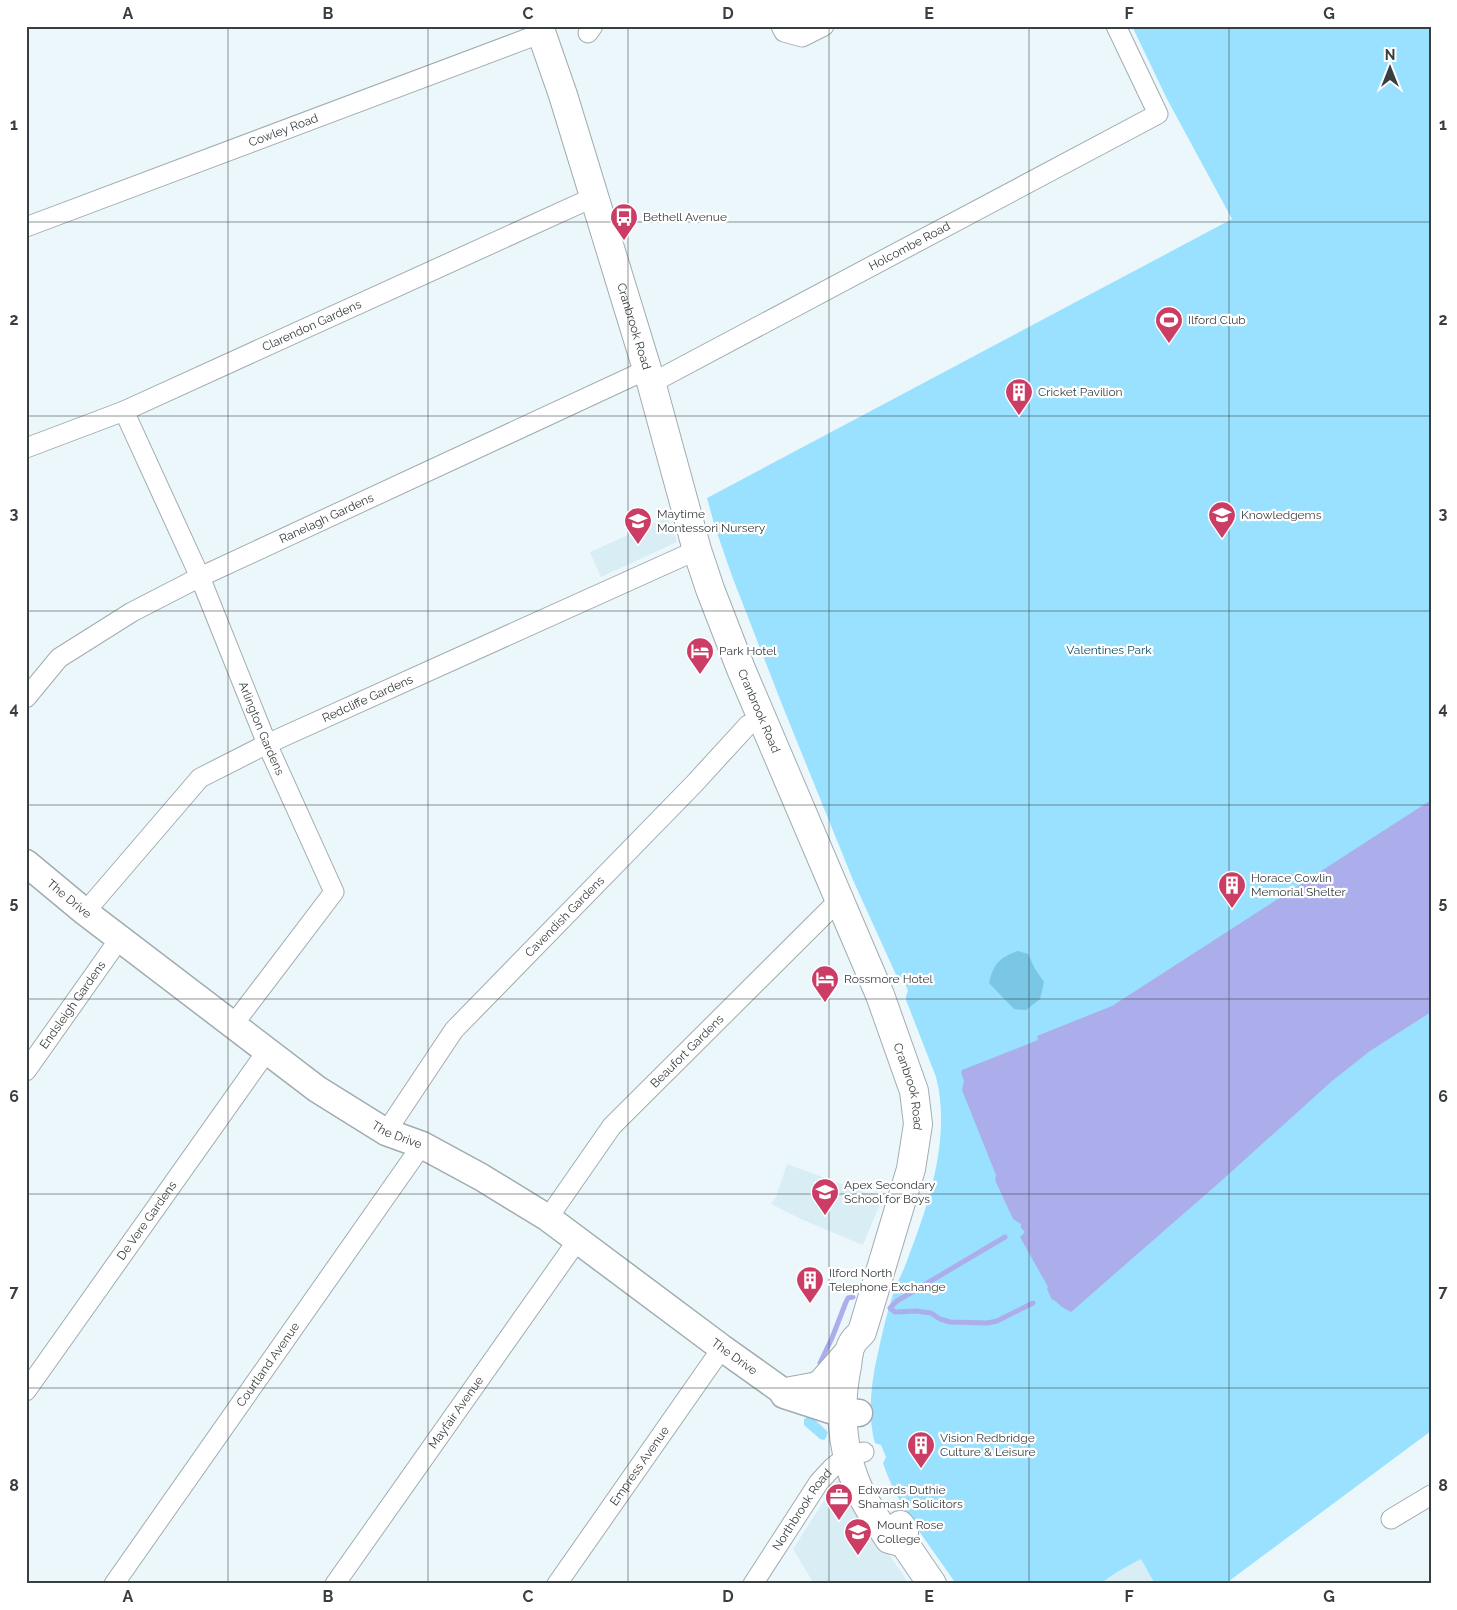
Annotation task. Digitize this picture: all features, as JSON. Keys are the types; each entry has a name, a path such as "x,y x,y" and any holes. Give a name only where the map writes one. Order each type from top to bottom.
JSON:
{"main road":[{"name":"Cranbrook Road","path":"540,30 594,198 710,589 762,720 880,995 914,1091 918,1124 911,1168 856,1342 850,1404 855,1454 904,1530 904,1543 932,1584"},
{"path":"786,1390 813,1387 821,1384 856,1342"}],"street":[{"path":"781,26 784,32 802,37 824,26"},
{"name":"Holcombe Road","path":"648,376 663,377 1158,114 1116,26"},
{"name":"Cowley Road","path":"26,227 540,30"},
{"name":"Clarendon Gardens","path":"26,448 124,411 594,198"},
{"name":"Ranelagh Gardens","path":"26,698 59,658 132,612 200,577 648,376"},
{"name":"Arlington Gardens","path":"124,411 200,577 267,744 334,892 233,1024"},
{"name":"Redcliffe Gardens","path":"85,912 200,778 267,744 697,550"},
{"name":"Cavendish Gardens","path":"386,1132 454,1030 694,784 748,725 762,720"},
{"name":"The Drive","path":"26,863 85,912 316,1089 386,1132 422,1145 482,1177 548,1218 722,1348 786,1390 815,1394 850,1404"},
{"name":"Beaufort Gardens","path":"548,1218 612,1126 840,899"},
{"name":"Endsleigh Gardens","path":"26,1071 120,938"},
{"name":"De Vere Gardens","path":"26,1391 267,1051"},
{"name":"Courtland Avenue","path":"114,1584 422,1145"},
{"name":"Mayfair Avenue","path":"335,1584 577,1240"},
{"name":"Empress Avenue","path":"557,1584 722,1348"},
{"name":"Northbrook Road","path":"754,1584 819,1482 833,1467 855,1454"},
{"path":"1391,1519 1431,1495"}],"shaded area":[{"name":"Maytime Montessori Nursery","path":"668,517 677,542 601,577 590,552"},
{"path":"1431,800 1431,1012 1370,1051 1332,1081 1071,1312 1052,1300 1047,1289 1048,1287 1020,1237 1025,1232 1021,1228 1021,1224 1013,1219 995,1180 996,1175 962,1090 964,1081 962,1070 1038,1040 1037,1036 1112,1006"},
{"path":"1018,951 1028,954 1044,982 1040,999 1026,1010 1014,1009 989,983 998,962"},
{"path":"787,1164 882,1199 863,1245 803,1220 771,1204 776,1197"},
{"path":"838,1479 909,1584 814,1584 793,1549"},
{"path":"1141,1559 1155,1584 1100,1584 1117,1572"}],"green space":[{"name":"Valentines Park","path":"1132,26 1431,26 1431,1431 1225,1584 1155,1584 1141,1559 1100,1584 956,1584 915,1526 897,1495 883,1463 886,1457 881,1445 875,1443 871,1419 873,1378 887,1315 895,1288 921,1221 935,1173 941,1125 936,1077 906,1000 908,991 903,978 897,977 853,880 783,707 732,576 707,498 1232,219 1167,99"},
{"path":"809,1416 828,1432 824,1440 820,1439 804,1425 804,1419"}],"waterway":[{"path":"1005,1237 897,1301 890,1308 895,1312 916,1311 931,1313 940,1319 950,1322 987,1323 997,1321 1033,1303"},
{"path":"820,1363 846,1302 848,1298 853,1297"}],"place":[{"name":"Bethell Avenue","path":"624,241"},
{"name":"Ilford Club","path":"1169,344"},
{"name":"Cricket Pavilion","path":"1019,416"},
{"name":"Knowledgems","path":"1222,539"},
{"name":"Maytime Montessori Nursery","path":"638,545"},
{"name":"Park Hotel","path":"700,675"},
{"name":"Horace Cowlin Memorial Shelter","path":"1232,909"},
{"name":"Rossmore Hotel","path":"825,1003"},
{"name":"Apex Secondary School for Boys","path":"825,1216"},
{"name":"Ilford North Telephone Exchange","path":"810,1304"},
{"name":"Vision Redbridge Culture & Leisure","path":"921,1469"},
{"name":"Edwards Duthie Shamash Solicitors","path":"839,1521"},
{"name":"Mount Rose College","path":"858,1556"}]}
